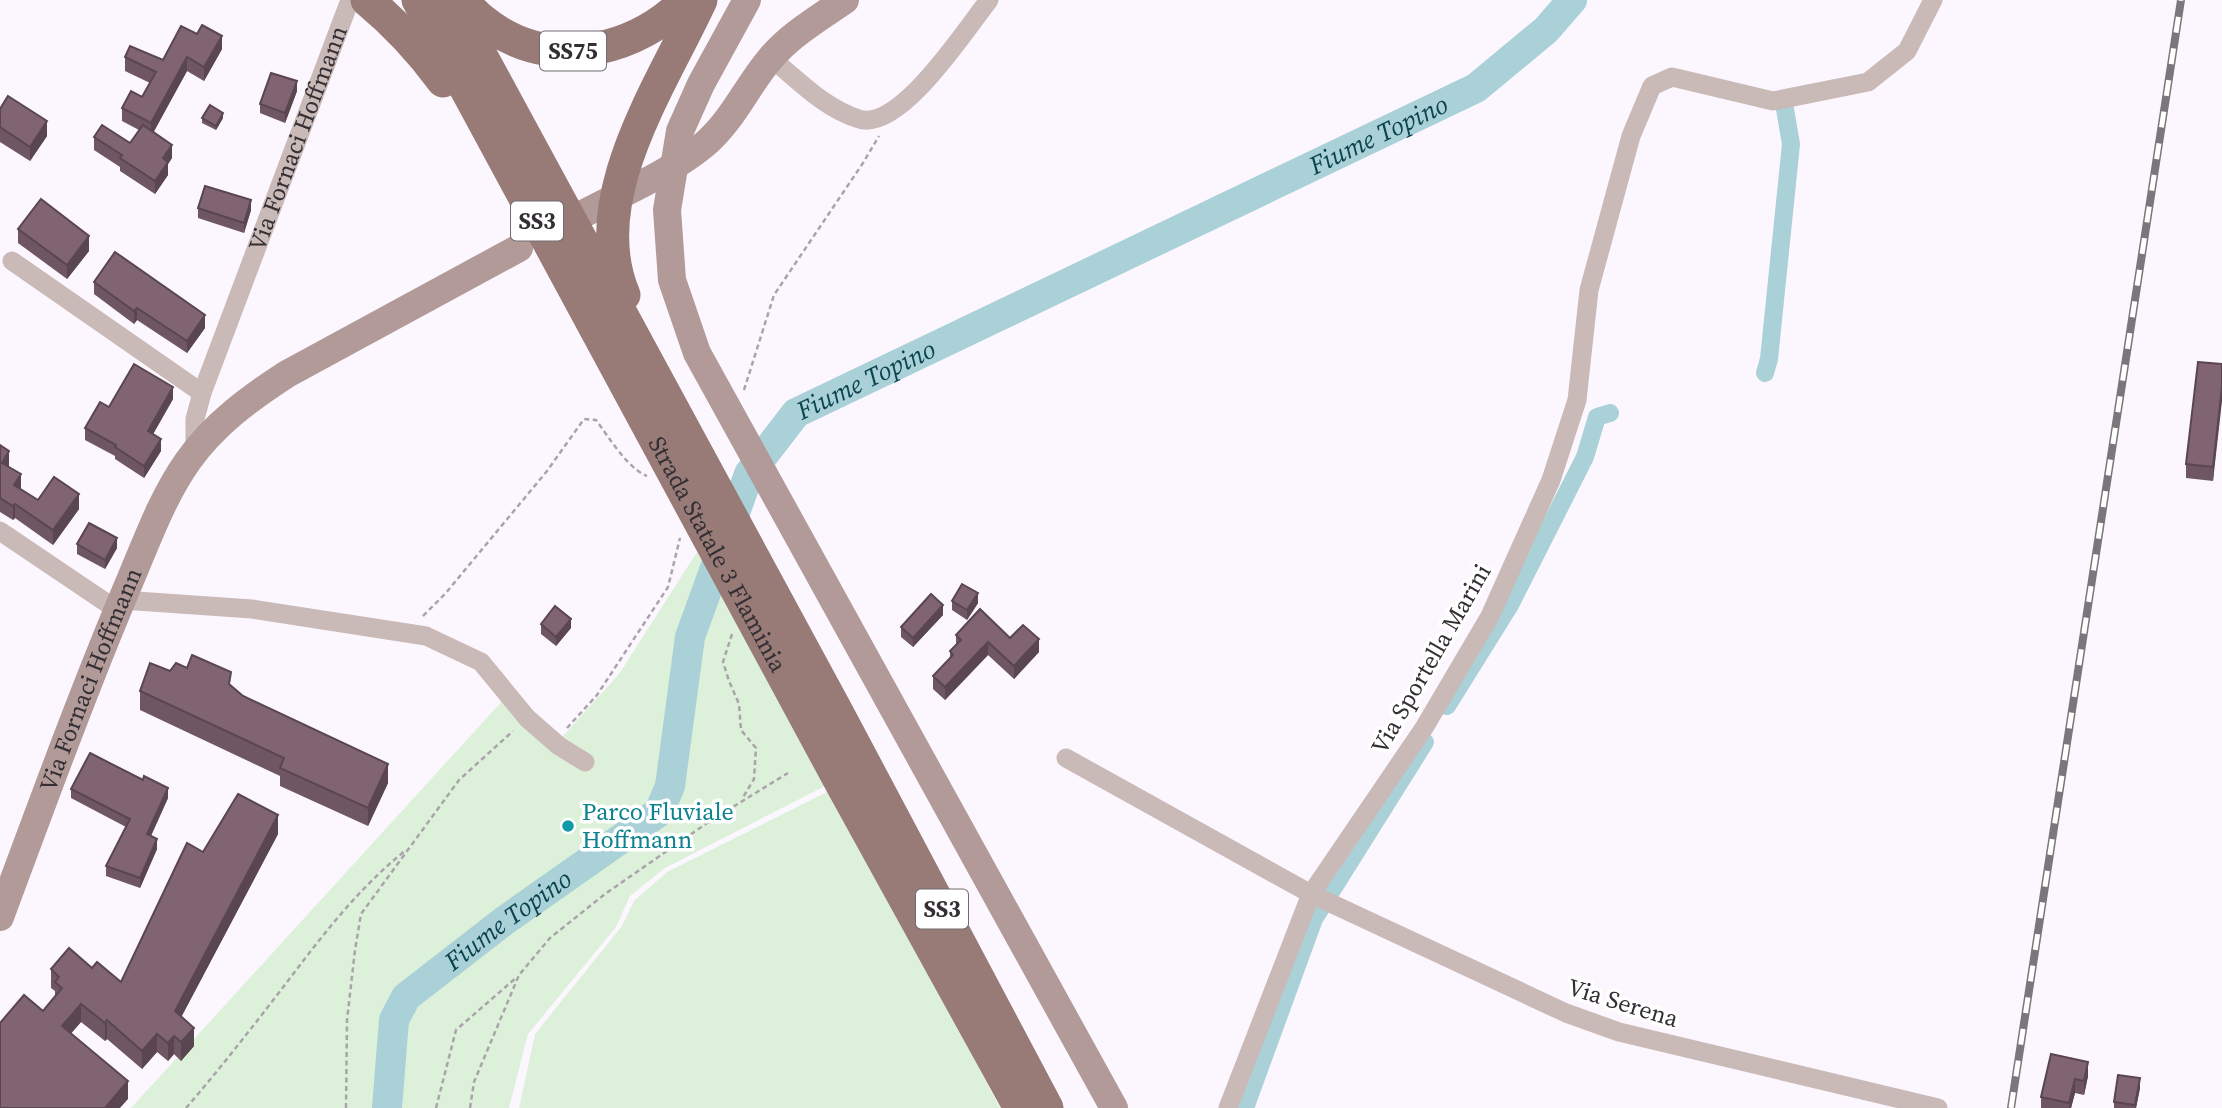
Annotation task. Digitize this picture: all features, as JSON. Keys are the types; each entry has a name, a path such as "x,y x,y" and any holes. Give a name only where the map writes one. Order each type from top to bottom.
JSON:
{"highway":[{"name":"Strada Statale 3 Flaminia","path":"418,0 666,426 836,710 1047,1108"},
{"name":"Strada Statale 3 Flaminia","path":"452,0 666,426 842,785 1020,1108"},
{"name":"SS75","path":"463,0 486,25 517,43 548,51 585,50 616,44 648,31 669,17 686,0"},
{"path":"666,426 659,364 619,284 615,261 599,217 620,180 639,127 701,0"},
{"path":"377,9 423,54 457,99 620,389 666,426"}],"main road":[{"path":"747,0 701,84 681,131 667,211 672,280 697,353 1114,1104"},
{"path":"599,217 707,142 745,97 771,58 792,38 845,0"},
{"name":"Via Fornaci Hoffmann","path":"0,916 119,605 169,492 195,451 230,415 287,374 519,248"}],"street":[{"name":"Via Fornaci Hoffmann","path":"195,451 195,419 202,393 350,0"},
{"path":"771,58 834,109 862,121 880,118 916,93 989,0"},
{"name":"Via Sportella Marini","path":"1228,1108 1312,894 1424,729 1490,616 1551,480 1577,400 1589,290 1631,136 1652,86 1672,77 1773,102 1868,82 1907,51 1933,0"},
{"path":"12,261 202,393"},
{"path":"0,531 119,605 253,609 426,636 481,662 533,723 559,746 585,762"},
{"name":"Via Serena","path":"1066,758 1312,894 1566,1013 1619,1032 1938,1108"}],"path":[{"path":"740,399 750,376 774,295 868,154 878,137 880,118"},
{"path":"407,633 445,594 547,471 584,419 596,420 624,456 643,475 651,477"},
{"path":"346,1108 346,1020 361,914 459,780 533,723 565,730 597,695 668,587 681,535"},
{"path":"734,629 723,662 739,704 741,730 756,748 754,779 740,802"},
{"path":"436,1108 456,1030 519,975 550,938 605,894 788,772"},
{"path":"187,1108 337,917 374,875 409,847"},
{"path":"470,1108 474,1082 519,975"}],"green space":[{"name":"Parco Fluviale Hoffmann","path":"697,552 829,784 665,868 630,896 616,927 528,1034 509,1108 131,1108 504,699 553,747 619,674"},
{"path":"831,790 1000,1108 519,1108 535,1034 622,926 634,901 667,872"}],"building":[{"path":"202,25 222,36 204,67 187,57 151,123 122,108 131,91 142,97 156,72 125,57 130,46 163,60 181,26 197,34"},
{"path":"271,73 297,81 285,113 260,104"},
{"path":"8,96 47,121 30,147 0,127 0,109"},
{"path":"210,105 223,113 216,126 202,118"},
{"path":"102,125 130,143 143,125 172,145 163,158 168,162 155,181 94,137"},
{"path":"205,186 251,200 244,223 198,208"},
{"path":"41,199 89,236 67,265 18,229"},
{"path":"115,252 205,315 187,341 137,308 134,311 94,282"},
{"path":"2198,362 2222,364 2213,467 2186,464"},
{"path":"134,364 173,387 148,431 161,439 144,466 115,447 116,445 85,428 100,402 109,407"},
{"path":"0,445 9,451 2,463 21,474 14,485 38,500 54,477 79,494 53,530 15,504 13,506 0,498"},
{"path":"89,523 117,538 105,560 77,544"},
{"path":"962,584 978,593 967,610 952,601"},
{"path":"931,594 943,605 913,638 901,627"},
{"path":"555,606 571,619 556,637 541,624"},
{"path":"980,609 1010,638 1023,625 1039,639 1014,666 988,642 945,687 933,676 953,655 950,651 961,640 956,635"},
{"path":"192,655 231,672 229,684 243,696 388,764 368,808 280,768 284,758 140,691 150,663 170,671 176,663 187,668"},
{"path":"90,753 143,780 144,776 168,788 147,834 157,839 140,878 106,866 130,819 71,789"},
{"path":"238,794 278,815 175,1011 194,1028 181,1042 174,1036 168,1043 157,1034 142,1051 107,1020 105,1023 81,1004 62,1026 128,1081 105,1108 0,1108 0,1023 24,995 43,1011 62,988 55,982 59,977 51,969 69,948 92,968 97,962 121,982 187,843 203,852"},
{"path":"2051,1054 2088,1062 2084,1081 2075,1079 2069,1103 2041,1097"},
{"path":"2118,1075 2140,1078 2135,1105 2114,1102"}],"waterway":[{"name":"Fiume Topino","path":"387,1108 394,1020 406,997 504,921 659,812 670,786 690,637 749,474 796,413 1476,88 1546,30 1572,0"},
{"path":"1765,373 1769,359 1791,144 1785,109"},
{"path":"1447,706 1510,605 1585,457 1597,417 1610,413"},
{"path":"1245,1108 1314,919 1425,742"}],"railway":[{"path":"2011,1108 2181,0"}],"place":[{"name":"Parco Fluviale Hoffmann","path":"568,826"}]}
